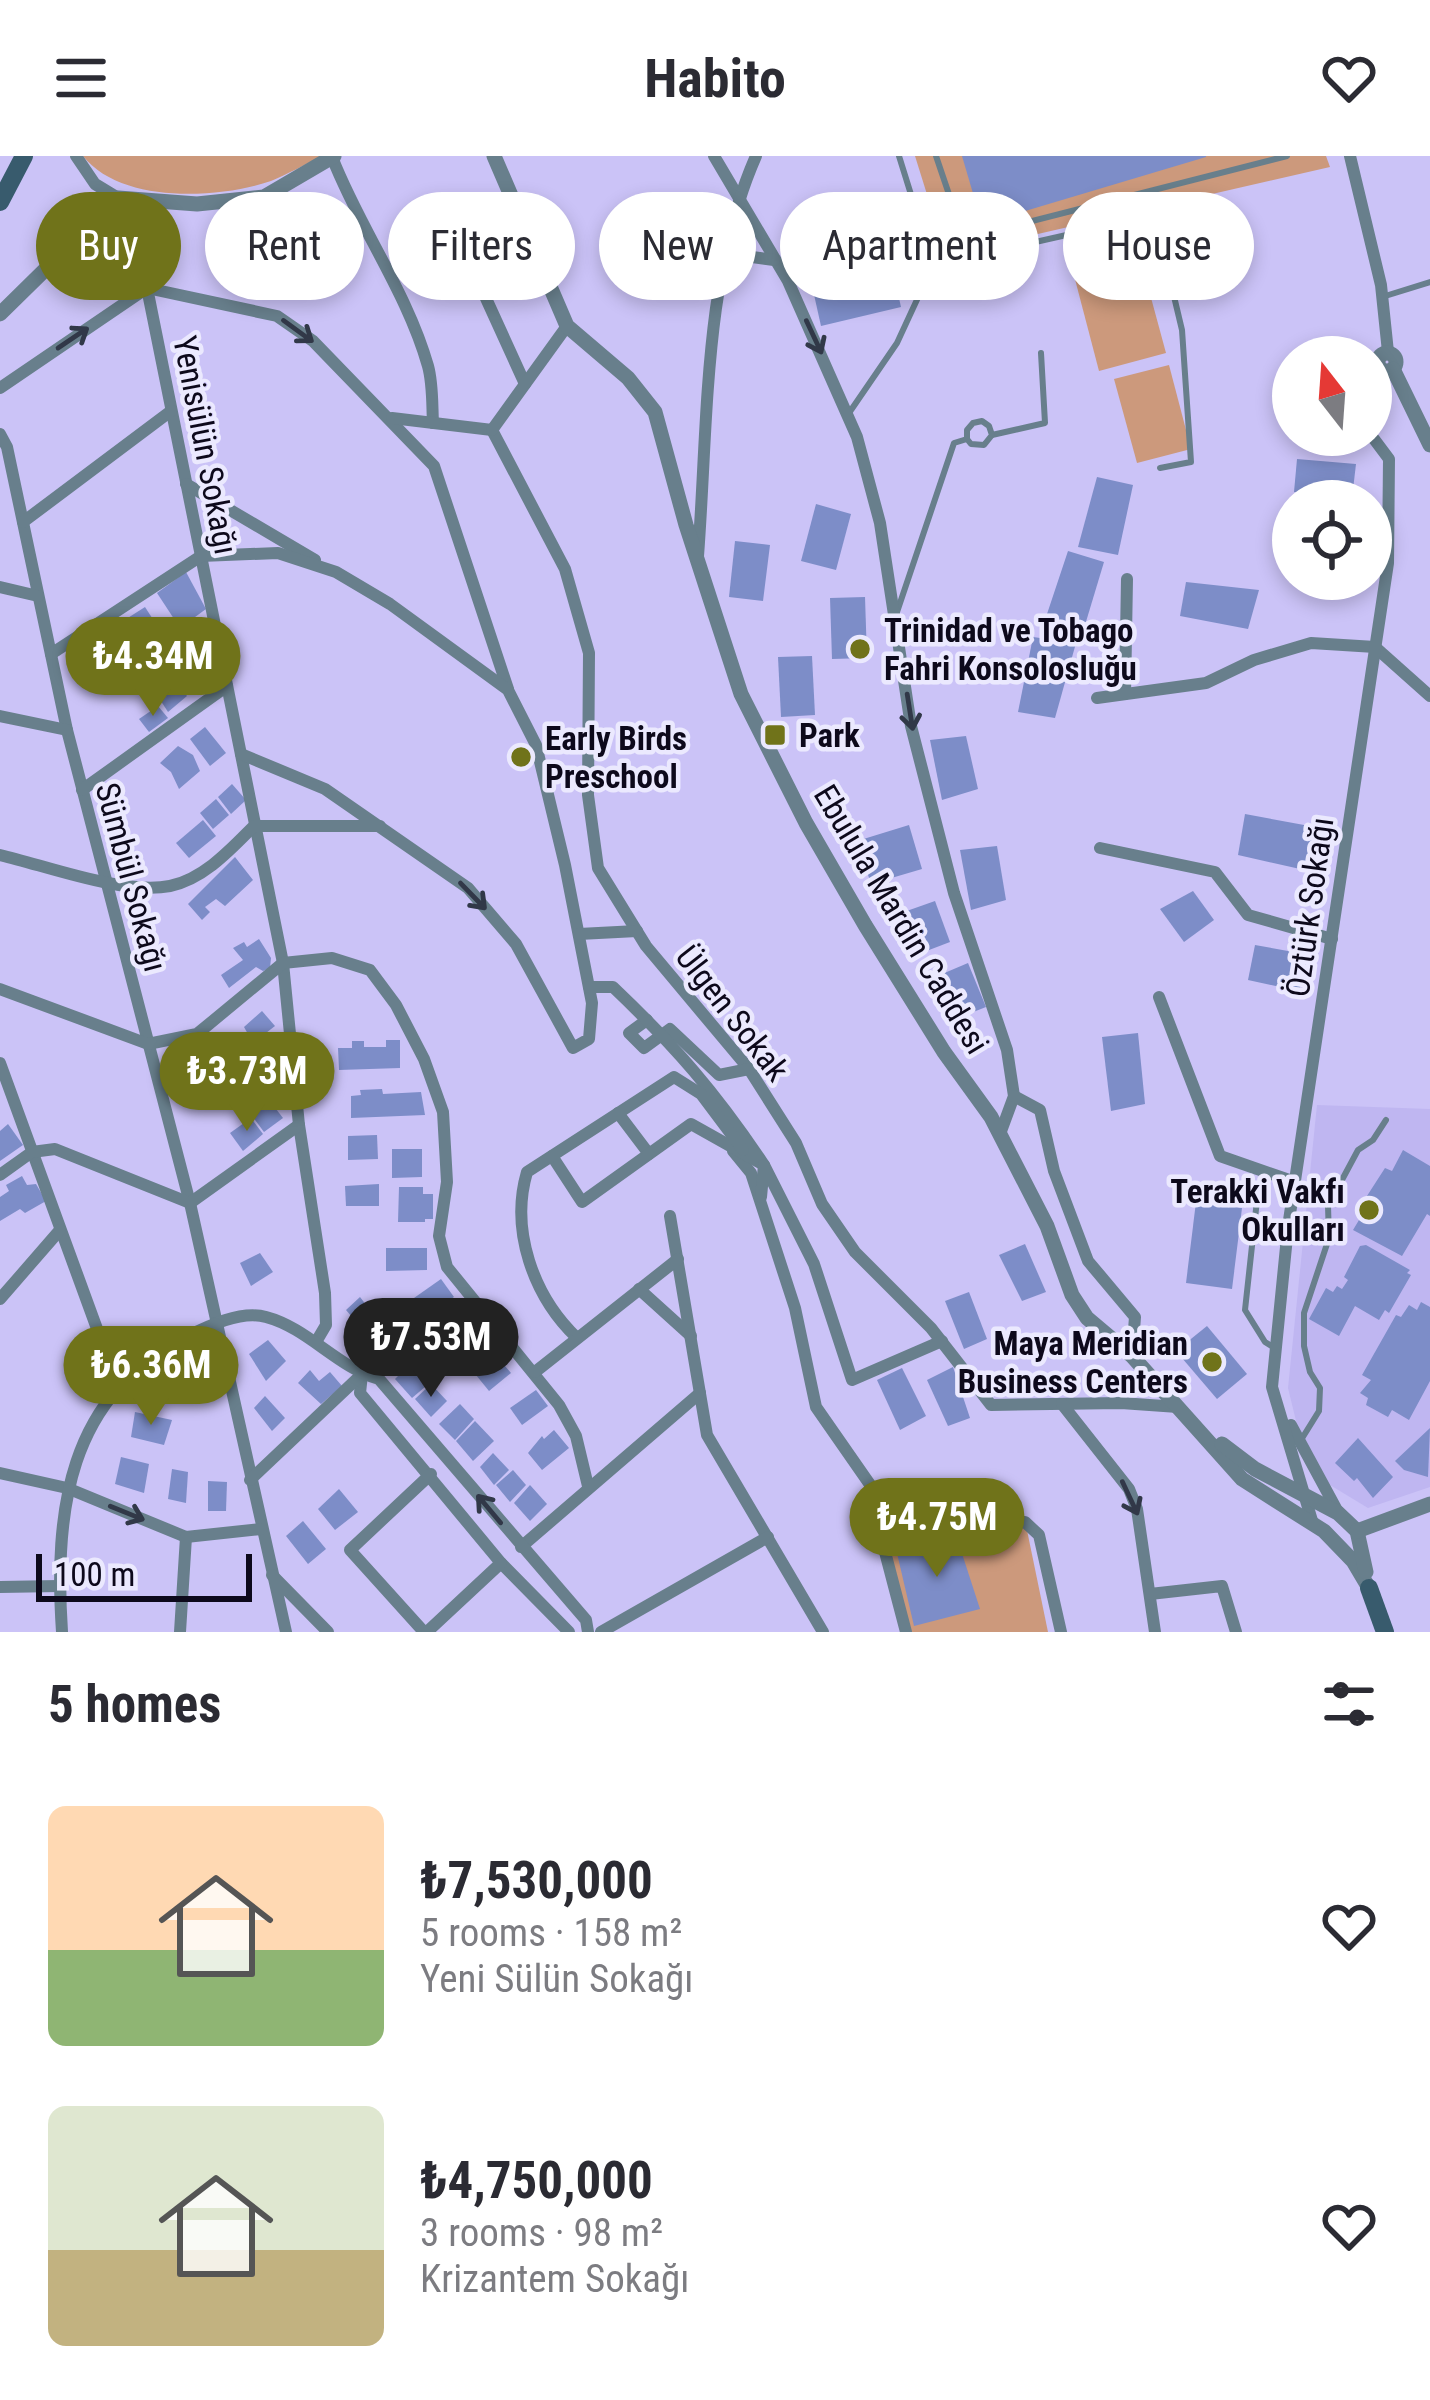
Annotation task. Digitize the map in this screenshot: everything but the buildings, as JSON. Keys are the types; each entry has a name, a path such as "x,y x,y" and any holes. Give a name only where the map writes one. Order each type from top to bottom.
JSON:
{"main road":[{"path":"0,202 24,156"},
{"name":"Ebulula Mardin Caddesi","path":"1369,1588 1385,1632"}],"street":[{"path":"76,156 95,184 108,192"},
{"name":"Ebulula Mardin Caddesi","path":"494,156 567,326 628,378 655,412 741,694 806,823 1000,1135 1047,1226 1072,1294 1087,1318 1132,1356 1242,1479 1319,1527 1353,1561 1369,1588"},
{"path":"714,156 734,192"},
{"path":"739,192 755,156"},
{"path":"1350,156 1387,336"},
{"path":"181,203 264,197 333,157 351,205 407,309 430,370 433,423"},
{"path":"756,228 848,415 880,523 911,726 954,892 1006,1050 1015,1096 1000,1135"},
{"path":"756,257 775,260"},
{"path":"0,314 36,279"},
{"path":"181,295 277,316 313,341 434,466 508,691 536,745 592,1003 589,1039 573,1048 516,944 468,888 325,789 241,754"},
{"path":"0,388 129,300"},
{"name":"Yenisülün Sokağı","path":"149,300 283,964 299,1125 325,1293 326,1325 316,1342"},
{"path":"487,300 525,384"},
{"path":"698,561 718,300"},
{"path":"391,418 492,430 567,326"},
{"path":"1392,365 1430,445"},
{"path":"23,522 172,410"},
{"name":"Ülgen Sokak","path":"492,430 566,569 589,653 588,795 598,868 637,931 748,1069 796,1143 822,1204 855,1252 942,1341 991,1405 1178,1407"},
{"name":"Sümbül Sokağı","path":"2,442 67,730 190,1203 286,1632"},
{"name":"Öztürk Sokağı","path":"1338,1514 1296,1446 1272,1387 1295,1182 1388,562 1387,456"},
{"path":"186,484 390,604 508,691"},
{"path":"51,654 201,556 278,553 336,572"},
{"path":"1125,694 1127,578"},
{"path":"0,587 38,596"},
{"path":"1097,698 1206,683 1254,660 1311,643 1375,647 1430,696"},
{"path":"82,790 227,686"},
{"path":"0,716 67,730"},
{"path":"0,855 106,881 172,886 216,864 254,826 380,826"},
{"path":"1100,848 1215,872 1248,915 1332,940"},
{"path":"579,934 637,931"},
{"path":"0,988 148,1044 197,1034 283,964 332,958 370,970 396,1005 424,1059 443,1112 447,1182 440,1236 447,1267 535,1372 576,1436 589,1486"},
{"path":"589,987 613,987 663,1035 729,1112 764,1165 814,1264 852,1380 942,1341"},
{"path":"1159,997 1220,1156 1295,1182"},
{"path":"647,1020 629,1033 644,1048 670,1029 718,1075 748,1069"},
{"path":"0,1064 119,1389"},
{"path":"577,1337 556,1317 527,1257 518,1202 527,1172 674,1077 701,1094 747,1155"},
{"path":"1015,1096 1040,1110 1054,1172 1088,1261 1135,1317 1132,1356"},
{"path":"618,1113 649,1154"},
{"path":"551,1156 582,1202 691,1124 764,1165"},
{"path":"0,1174 32,1152 56,1149 190,1203 299,1125"},
{"path":"728,1145 751,1173 795,1309 816,1407 887,1509 922,1495"},
{"path":"760,1204 764,1165"},
{"path":"670,1216 706,1435 823,1632"},
{"path":"0,1299 60,1230"},
{"path":"535,1372 678,1259"},
{"path":"639,1289 691,1336"},
{"path":"62,1632 59,1586 67,1488 83,1436 119,1389 164,1348 216,1322 263,1316 316,1342 362,1374 379,1379 586,1620 588,1632"},
{"path":"250,1480 362,1374"},
{"path":"362,1374 360,1393 501,1562 568,1632"},
{"path":"521,1547 700,1393"},
{"path":"1062,1404 1129,1489 1137,1508 1155,1632"},
{"path":"1191,1420 1267,1477 1338,1514 1357,1531 1369,1588"},
{"path":"1267,1477 1280,1474 1296,1446"},
{"name":"Öztürk Sokağı","path":"1296,1446 1319,1527"},
{"path":"0,1473 67,1488 186,1537 261,1529"},
{"path":"430,1474 350,1550 425,1632 501,1562"},
{"path":"1319,1527 1357,1531 1430,1504"},
{"path":"906,1632 885,1552 900,1536 1025,1522 1039,1535 1061,1632"},
{"path":"180,1632 186,1537"},
{"path":"601,1632 768,1537"},
{"path":"272,1574 328,1632"},
{"path":"0,1587 59,1586"},
{"path":"1150,1594 1222,1586 1236,1632"}],"lane":[{"path":"899,156 910,192"},
{"path":"936,156 955,212 993,231 1287,156"},
{"path":"1039,242 1102,227 1157,225 1182,329 1191,461 1160,469"},
{"path":"1382,297 1430,282"},
{"path":"848,415 897,343 917,300"},
{"path":"992,435 982,421 967,430 971,444 984,446 992,435 1045,423 1041,353"},
{"path":"896,614 954,443 967,439"},
{"path":"1296,1446 1319,1412 1320,1388 1310,1372 1304,1346 1304,1313 1330,1238 1328,1206 1358,1150 1373,1140 1386,1120"},
{"path":"1237,1187 1258,1191 1244,1310 1265,1342 1276,1349"}],"shaded area":[{"path":"83,156 322,156 271,181 198,194 145,190 100,172"},
{"path":"915,156 1326,156 1330,167 1221,192 1063,192 1063,228 1039,234 1039,192 926,192"},
{"path":"1080,300 1152,300 1166,353 1099,371"},
{"path":"1169,365 1191,449 1137,463 1114,379"},
{"name":"Terakki Vakfı Okulları","path":"1317,1105 1430,1109 1430,1487 1368,1508 1330,1485 1297,1425 1288,1388"},
{"path":"1022,1506 1048,1632 909,1632 887,1537"}],"place":[{"name":"Trinidad ve Tobago Fahri Konsolosluğu","path":"860,649"},
{"name":"Park","path":"775,735"},
{"name":"Early Birds Preschool","path":"521,757"},
{"name":"Terakki Vakfı Okulları","path":"1369,1210"},
{"name":"Maya Meridian Business Centers","path":"1212,1362"}]}
